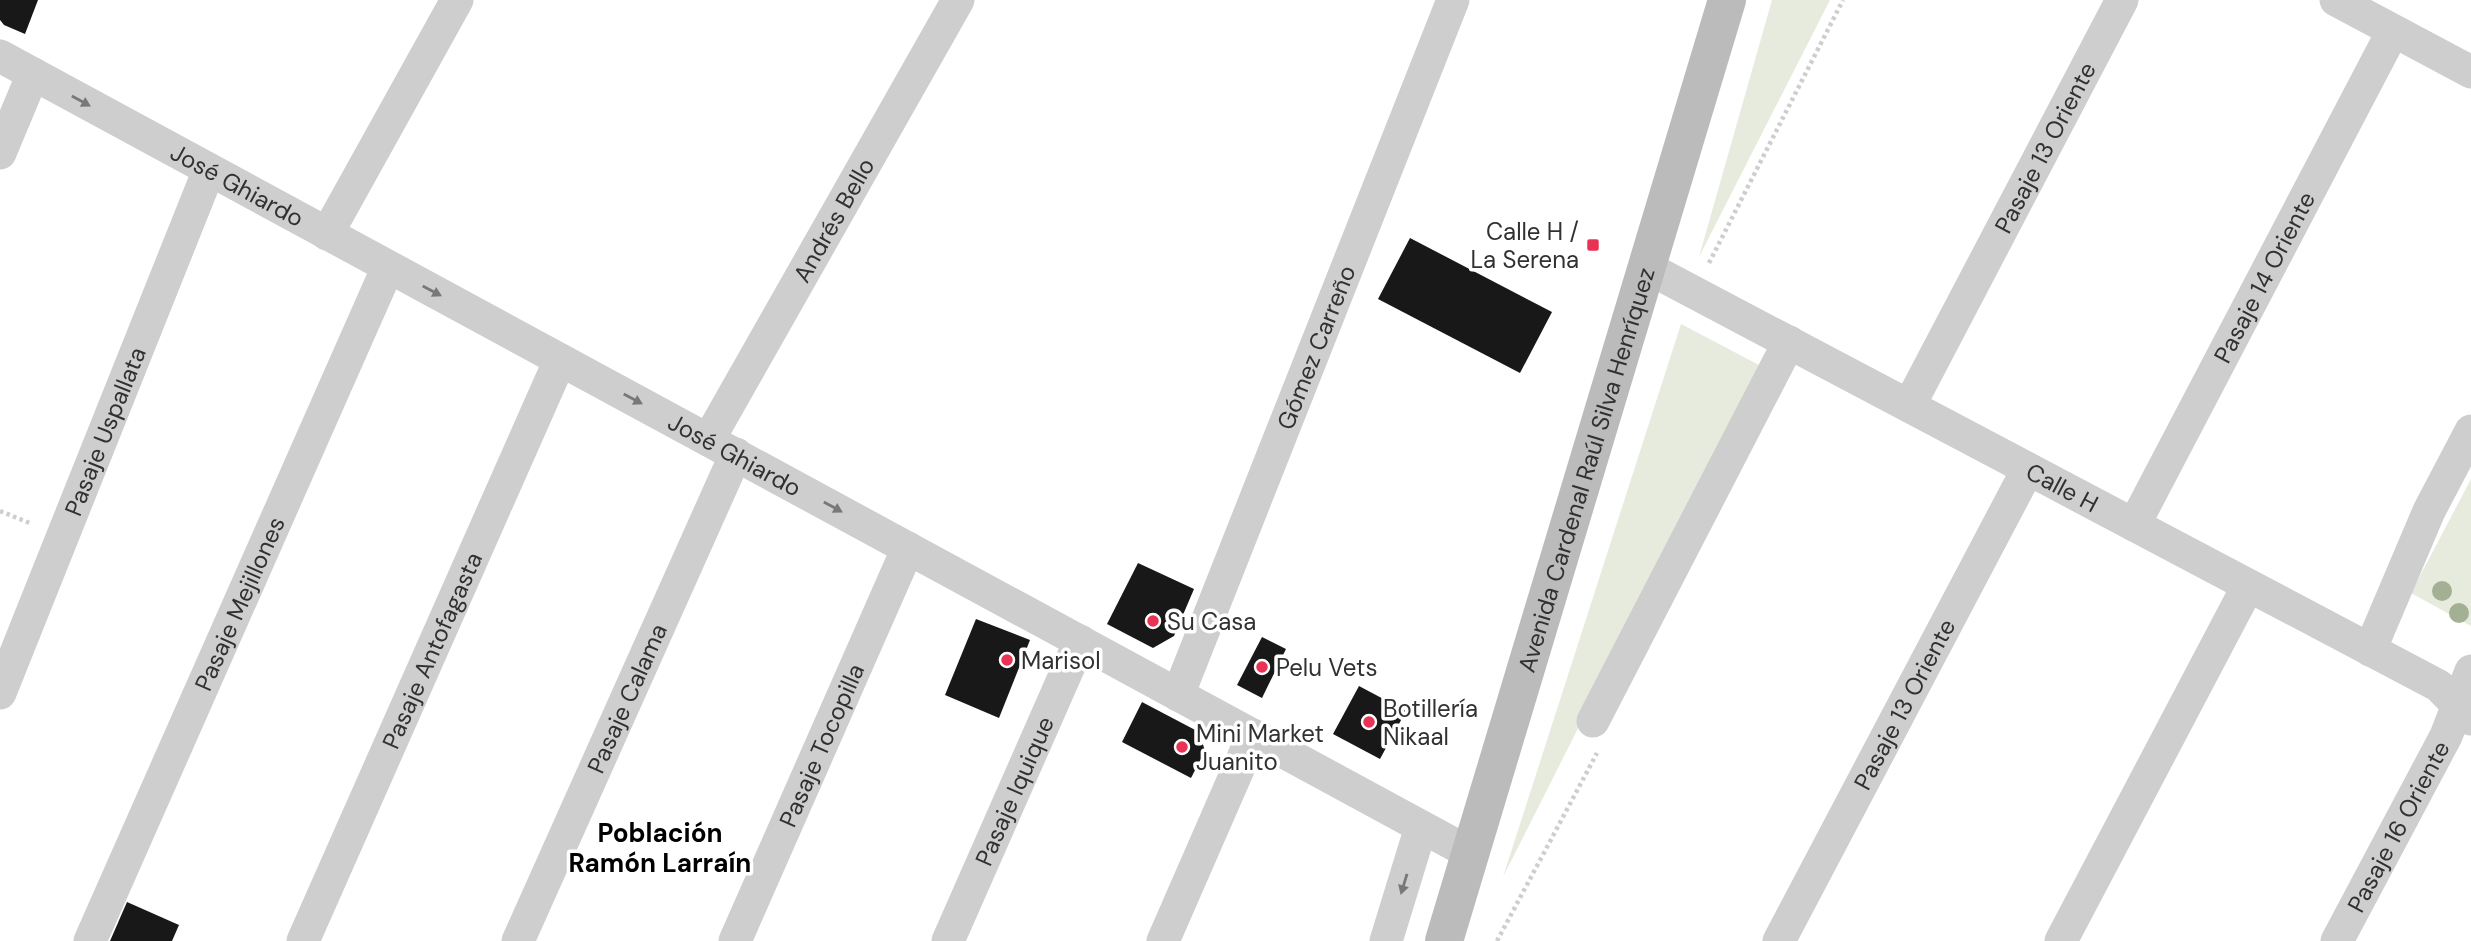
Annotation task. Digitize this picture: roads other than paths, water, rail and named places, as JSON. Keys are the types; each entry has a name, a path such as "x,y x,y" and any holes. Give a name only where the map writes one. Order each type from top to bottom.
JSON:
{"main road":[{"name":"Avenida Cardenal Raúl Silva Henríquez","path":"1450,939 1470,853 1646,267 1720,3"}],"street":[{"path":"327,234 457,0"},
{"name":"Andrés Bello","path":"722,447 958,0"},
{"name":"Gómez Carreño","path":"1178,695 1454,0"},
{"name":"Pasaje 13 Oriente","path":"1909,405 2122,0"},
{"path":"2336,0 2471,72"},
{"name":"Pasaje 14 Oriente","path":"2134,525 2393,31"},
{"name":"José Ghiardo","path":"0,56 1470,853"},
{"path":"0,153 33,74"},
{"name":"Pasaje Uspallata","path":"0,693 209,170"},
{"name":"Pasaje Mejillones","path":"90,941 388,267"},
{"name":"Calle H","path":"1646,267 2439,687 2464,712"},
{"path":"1593,721 1789,342"},
{"name":"Pasaje Antofagasta","path":"303,941 560,360"},
{"path":"2370,650 2429,511 2471,431"},
{"name":"Pasaje Calama","path":"518,941 722,447"},
{"name":"Pasaje 13 Oriente","path":"1779,941 2028,469"},
{"name":"Pasaje Tocopilla","path":"735,941 908,548"},
{"path":"2061,941 2248,586"},
{"name":"Pasaje Iquique","path":"948,941 1080,641"},
{"name":"Pasaje 16 Oriente","path":"2337,941 2446,736 2464,712 2471,671"},
{"path":"1163,941 1253,735"},
{"path":"1386,941 1421,827"}],"place":[{"name":"Calle H / La Serena","path":"1593,245"},
{"name":"Su Casa","path":"1153,621"},
{"name":"Marisol","path":"1007,660"},
{"name":"Pelu Vets","path":"1262,667"},
{"name":"Botillería Nikaal","path":"1369,722"},
{"name":"Mini Market Juanito","path":"1182,747"}],"district":[{"name":"Población Ramón Larraín","path":"660,848"}]}
